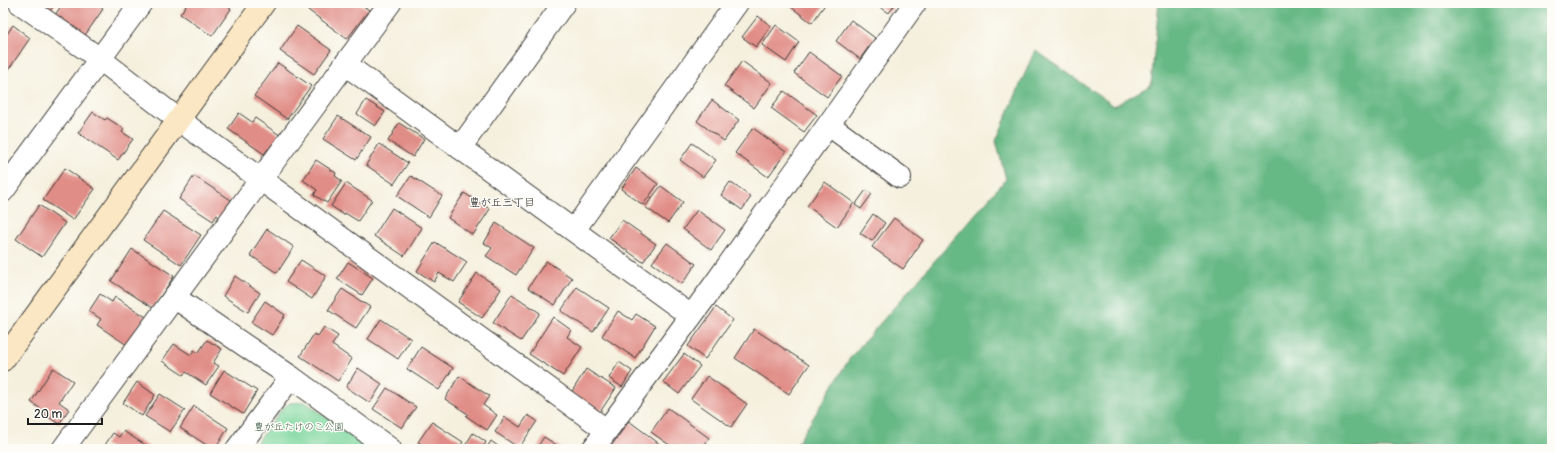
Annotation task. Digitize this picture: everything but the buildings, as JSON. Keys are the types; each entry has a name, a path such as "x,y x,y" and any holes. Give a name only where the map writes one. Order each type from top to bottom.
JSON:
{"street":[{"path":"20,3 100,59 179,120 606,430"},
{"path":"3,191 141,3"},
{"path":"3,360 264,3"},
{"path":"63,449 390,3"},
{"path":"460,148 564,3"},
{"path":"574,230 738,3"},
{"path":"594,449 606,430 691,316 916,3"},
{"path":"345,64 691,316"},
{"path":"829,125 900,177"},
{"path":"174,297 291,377 390,449"},
{"path":"237,449 291,377"}],"green space":[{"path":"1159,3 1552,3 1552,449 794,449 850,358 1006,179 996,141 1035,50 1114,106 1151,85"},
{"name":"豊が丘たけのこ公園","path":"305,402 372,449 252,449 283,408 290,403"}],"district":[{"name":"豊が丘三丁目","path":"502,202"}]}
